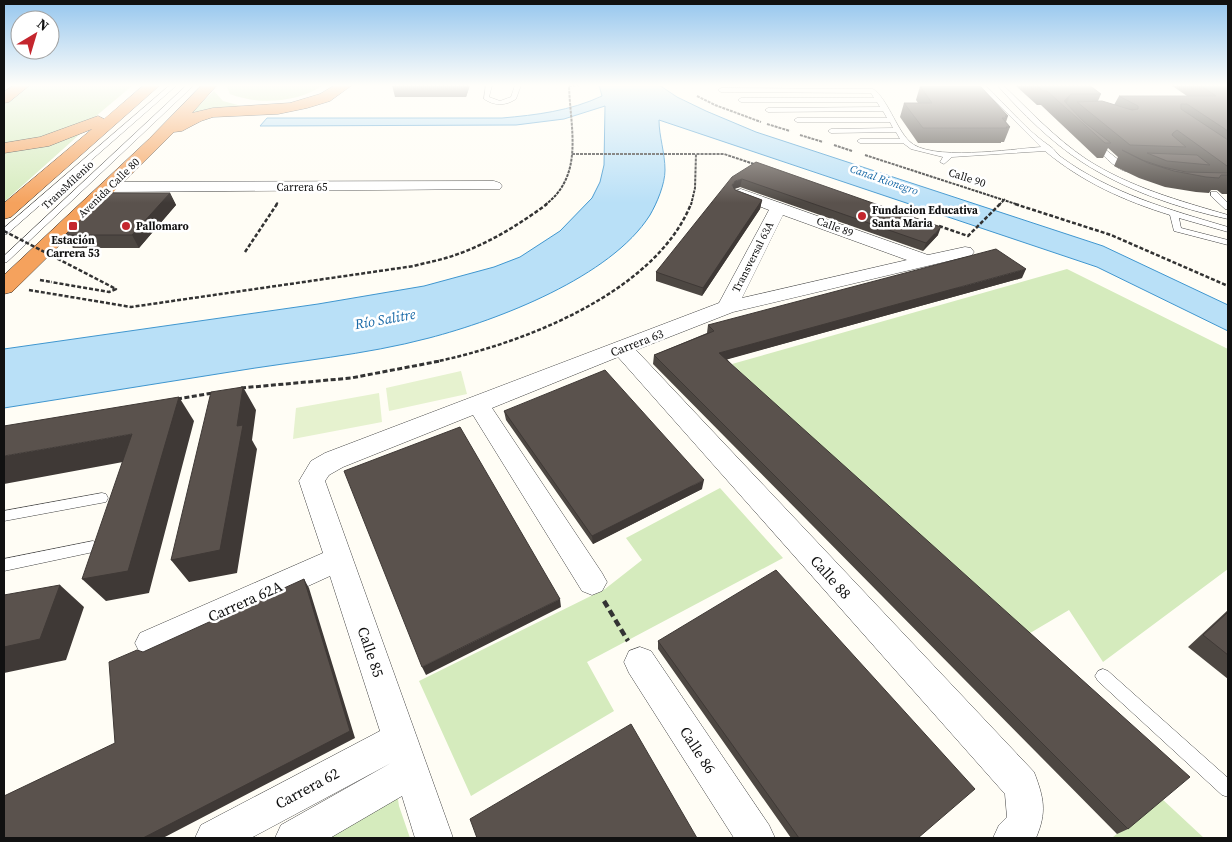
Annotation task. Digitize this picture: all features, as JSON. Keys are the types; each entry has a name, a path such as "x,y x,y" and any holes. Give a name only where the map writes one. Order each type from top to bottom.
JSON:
{"highway":[{"path":"4,148 43,142 90,124"},
{"path":"4,213 106,124"},
{"name":"Avenida Calle 80","path":"4,287 155,143 177,124"},
{"path":"155,143 182,124"}],"street":[{"name":"Carrera 65","path":"109,187 494,186"},
{"name":"Calle 89","path":"741,194 928,261"},
{"name":"Transversal 63A","path":"727,307 779,208"},
{"name":"Carrera 63","path":"320,468 334,460 727,307 966,252"},
{"name":"Calle 88","path":"622,348 1021,785 1020,825"},
{"path":"478,405 592,582"},
{"name":"Calle 85","path":"320,468 312,481 434,838"},
{"name":"Carrera 62A","path":"151,642 339,559"},
{"name":"Calle 86","path":"640,662 756,838"},
{"path":"294,838 406,755"},
{"name":"Carrera 62","path":"214,838 406,755"}],"lane":[{"name":"TransMilenio","path":"4,232 129,124"},
{"name":"TransMilenio","path":"4,260 149,124"},
{"path":"895,124 905,141 917,150 946,159 1067,148"},
{"path":"1022,124 1047,149 1069,166 1101,184 1174,214 1228,230"},
{"path":"1042,124 1067,148 1117,179 1228,217"},
{"path":"831,131 899,130"},
{"path":"1090,140 1120,164 1134,172"},
{"path":"860,141 905,141"},
{"path":"1120,164 1137,165"},
{"path":"1101,184 1117,179"},
{"path":"1213,188 1228,207"},
{"path":"1174,214 1177,229 1228,243"},
{"path":"4,516 102,498"},
{"path":"4,564 93,547"},
{"path":"1103,676 1228,789"}],"path":[{"path":"26,289 131,307 414,266 456,255 491,240 555,197 567,182 572,154 572,124"},
{"path":"768,124 854,152"},
{"path":"572,154 724,154 761,167"},
{"path":"235,389 350,378 434,364 492,348 570,316 616,290 653,260 676,235 691,205 696,154"},
{"name":"Calle 90","path":"864,154 1111,235 1228,286"},
{"path":"245,252 288,186"},
{"path":"931,224 968,236 1006,199"},
{"path":"4,232 116,289 110,292 52,282"},
{"path":"169,400 216,392"},
{"path":"592,582 640,662"}],"green space":[{"path":"4,124 82,124 20,144 4,145"},
{"path":"81,133 4,202 4,152"},
{"path":"1067,269 1228,349 1228,569 1103,662 1069,610 1020,639 732,364"},
{"path":"461,371 467,394 389,411 386,388"},
{"path":"379,393 382,422 293,439 296,408"},
{"path":"720,488 783,558 587,662 614,711 471,796 419,681 605,589 642,560 626,538"},
{"path":"397,793 399,806 410,838 321,838"},
{"path":"1161,798 1204,838 1113,837"}],"water":[{"path":"261,124 522,124 516,125 260,126"},
{"name":"Río Salitre","path":"605,124 659,124 665,175 660,193 650,215 632,237 609,258 551,293 519,308 457,330 380,349 4,408 4,349 318,304 424,286 494,267 520,257 560,231 592,198 600,182 604,165"},
{"name":"Canal Rionegro","path":"672,124 738,124 756,132 1103,246 1228,305 1228,331 1097,267"}],"building":[{"path":"920,124 1008,124 1010,127 1007,128 923,128"},
{"path":"1084,124 1087,124 1111,143 1105,143"},
{"path":"1104,124 1204,124 1228,140 1228,166 1177,130 1172,135 1186,147 1130,145"},
{"path":"1218,124 1228,124 1228,131"},
{"path":"1147,153 1197,155 1210,165 1167,161"},
{"path":"1142,160 1186,172 1228,173 1228,175 1221,175 1219,178 1206,177 1174,171"},
{"path":"756,162 941,227 926,243 742,179 735,181 732,185 735,190 762,200 703,288 656,272 732,177"},
{"path":"108,193 170,193 132,235 65,235"},
{"path":"996,249 1026,269 719,353 1190,777 1128,829 654,355 714,331 708,325"},
{"path":"605,370 704,480 592,536 504,411"},
{"path":"243,387 237,426 243,425 220,550 171,560 211,392"},
{"path":"179,397 128,571 82,579 132,434 4,456 4,426"},
{"path":"460,427 560,599 422,667 344,471"},
{"path":"776,570 975,789 918,838 799,838 658,641"},
{"path":"304,579 350,731 143,838 4,838 4,796 115,743 109,662 137,650 143,652"},
{"path":"60,585 40,639 4,647 4,595"},
{"path":"1228,612 1228,655 1203,635"},
{"path":"631,724 697,838 477,838 470,819"}],"place":[{"name":"Fundacion Educativa Santa Maria","path":"862,216"},
{"name":"Estación Carrera 53","path":"73,226"},
{"name":"Pallomaro","path":"126,226"}]}
